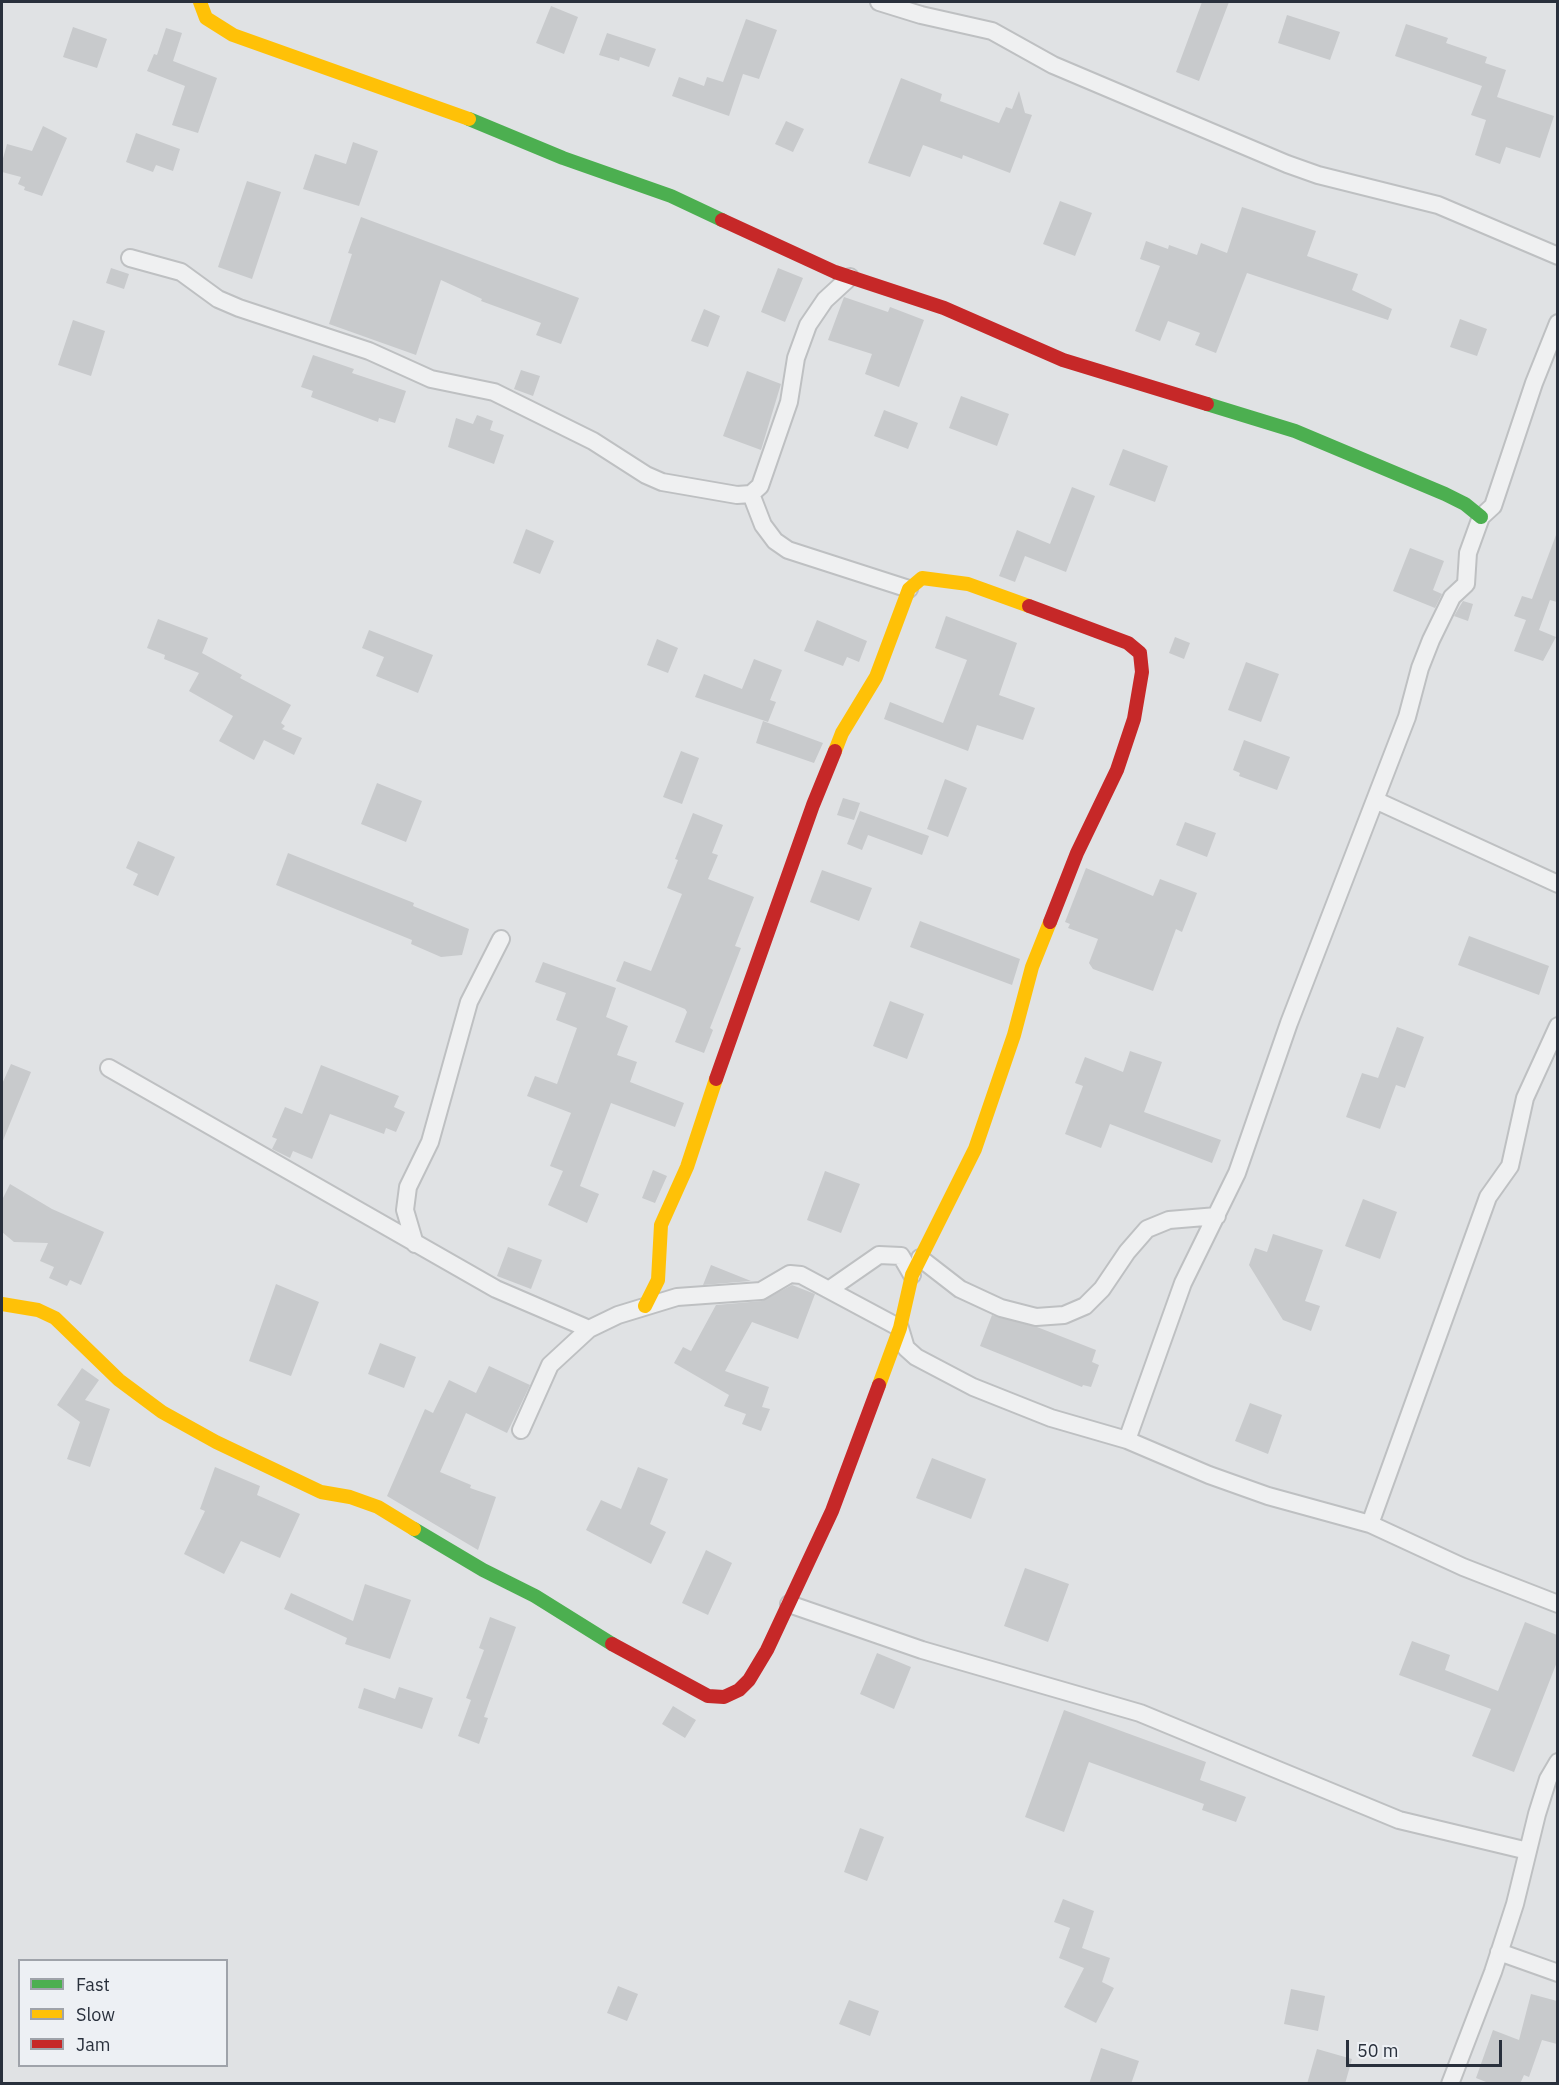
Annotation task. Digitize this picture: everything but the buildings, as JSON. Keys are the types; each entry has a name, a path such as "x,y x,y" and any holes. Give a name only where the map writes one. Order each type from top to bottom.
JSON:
{"street":[{"path":"200,2 206,18 233,35 457,114 563,158 671,196 766,242 850,277 944,308 1064,360 1295,431 1445,494 1465,504 1481,517"},
{"path":"879,2 921,15 992,31 1053,65 1124,93 1287,164 1318,175 1438,205 1518,238 1557,258"},
{"path":"130,258 181,272 218,299 238,308 369,351 431,380 494,392 593,441 646,475 662,482 737,495 751,494 760,486 789,402 796,358 808,325 825,300 850,277"},
{"path":"1127,1440 1183,1283 1237,1173 1289,1023 1407,717 1420,668 1431,640 1452,597 1466,584 1468,553 1481,517 1493,506 1534,383 1557,323"},
{"path":"751,494 764,525 775,542 788,550 909,589"},
{"path":"2,1304 38,1310 55,1318 119,1380 162,1412 216,1442 321,1492 350,1497 378,1507 483,1570 535,1596 639,1661 708,1696 724,1697 739,1690 749,1680 767,1650 832,1511 900,1328 912,1275 941,1221 983,1130 1014,1035 1032,967 1077,853 1117,770 1134,719 1142,672 1140,653 1128,643 968,584 937,578 922,578 909,589 876,677 842,733 774,910 687,1167 661,1225 658,1280 645,1306"},
{"path":"1375,800 1557,884"},
{"path":"415,1244 405,1210 408,1186 430,1142 469,1002 501,939"},
{"path":"1370,1524 1488,1197 1510,1166 1525,1098 1557,1026"},
{"path":"109,1068 415,1244 496,1288 589,1329"},
{"path":"920,1258 960,1289 1001,1308 1036,1317 1064,1315 1085,1306 1102,1289 1127,1252 1147,1228 1169,1220 1217,1216"},
{"path":"830,1289 879,1255 901,1256 912,1275"},
{"path":"521,1430 550,1365 589,1329 645,1306 677,1297 761,1292 790,1274 808,1277 900,1328 906,1348 916,1357 973,1387 1051,1418 1127,1440 1219,1479 1370,1524 1463,1567 1557,1604"},
{"path":"658,1280 677,1297"},
{"path":"789,1604 922,1650 1140,1713 1400,1820 1527,1851"},
{"path":"1450,2084 1515,1904 1527,1851 1548,1779 1557,1762"},
{"path":"1499,1952 1557,1973"}],"traffic: fast":[{"path":"469,119 563,158 671,196 722,220"},
{"path":"1207,404 1295,431 1445,494 1465,504 1481,517"},
{"path":"414,1529 483,1570 535,1596 612,1644"}],"traffic: slow":[{"path":"200,2 206,18 233,35 469,119"},
{"path":"835,751 842,733 876,677 909,589 922,578 968,584 1029,606"},
{"path":"879,1385 900,1328 912,1275 975,1149 1014,1035 1032,967 1050,922"},
{"path":"645,1306 658,1280 661,1225 687,1167 716,1079"},
{"path":"2,1304 38,1310 55,1318 119,1380 162,1412 216,1442 321,1492 350,1497 378,1507 414,1529"}],"traffic: jam":[{"path":"722,220 835,272 944,308 1063,360 1207,404"},
{"path":"1029,606 1128,643 1140,653 1142,672 1134,719 1117,770 1077,853 1050,922"},
{"path":"716,1079 813,805 835,751"},
{"path":"612,1644 708,1696 724,1697 739,1690 749,1680 767,1650 832,1511 879,1385"}]}
